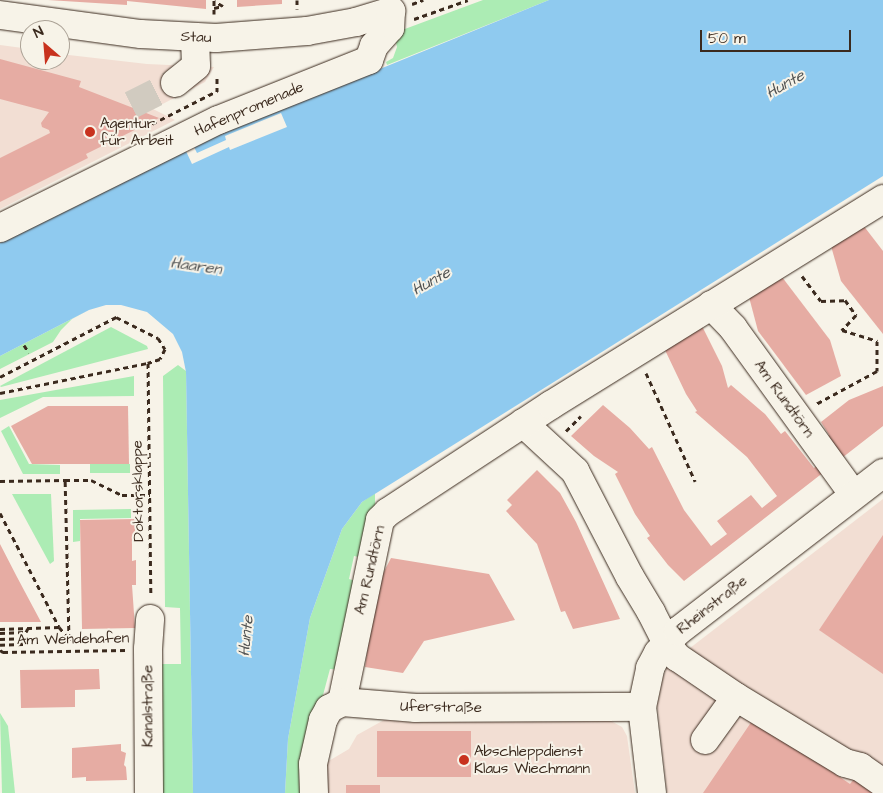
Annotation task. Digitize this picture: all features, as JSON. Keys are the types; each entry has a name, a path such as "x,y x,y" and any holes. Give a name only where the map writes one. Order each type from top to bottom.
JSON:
{"street":[{"name":"Stau","path":"0,15 98,29 195,38 253,37 298,32 356,22 391,19"},
{"name":"Hafenpromenade","path":"0,228 218,120 369,60 374,46 391,19"},
{"path":"175,83 196,66 195,38"},
{"name":"Am Rundtörn","path":"342,702 380,520 388,512 523,423 711,305 880,206"},
{"name":"Am Rundtörn","path":"711,305 733,328 854,495"},
{"path":"523,423 575,471 666,642 677,657 736,697 845,763 860,767 883,782"},
{"name":"Rheinstraße","path":"652,793 642,707 650,668 666,642 883,473"},
{"name":"Kanalstraße","path":"149,635 149,793"},
{"path":"705,740 736,697"},
{"path":"314,793 313,764 323,720 329,709 342,702"},
{"name":"Uferstraße","path":"342,702 416,708 642,707"}],"path":[{"path":"391,19 468,0"},
{"path":"161,119 217,91"},
{"path":"796,415 877,371 878,341 842,330 856,314 845,300 821,301 799,272"},
{"path":"0,377 116,317 158,338 165,349 160,359 148,363 0,393"},
{"path":"24,345 29,353"},
{"name":"Doktorsklappe","path":"148,363 150,495 149,635"},
{"path":"639,378 646,373 695,481"},
{"path":"549,448 584,414"},
{"path":"65,480 69,639"},
{"path":"0,481 91,480 122,495 150,495"},
{"path":"0,513 59,627 69,639"},
{"path":"0,628 59,627"},
{"path":"0,633 26,632 28,628"},
{"path":"69,639 149,635"},
{"name":"Am Wendehafen","path":"0,650 2,652 149,635"},
{"path":"0,638 22,638 24,644 0,645"}],"shaded area":[{"path":"0,45 20,48 20,70 70,70 70,55 147,64 214,67 205,82 153,109 175,120 0,209"},
{"path":"883,499 883,793 667,793 656,694 668,665"},
{"path":"384,720 611,721 622,727 627,736 635,793 327,793 327,762 349,749 357,735"}],"green space":[{"path":"483,0 549,0 387,65 386,62 393,58 397,47 394,33"},
{"path":"89,310 72,319 53,342 0,369 0,356"},
{"path":"111,327 147,346 148,349 0,386"},
{"path":"178,365 186,371 193,793 163,793 160,664 181,664 180,608 165,607 163,376"},
{"path":"134,376 134,396 43,397 0,418 0,400"},
{"path":"9,426 29,464 60,465 60,474 23,474 1,431"},
{"path":"90,464 130,464 130,473 90,473"},
{"path":"375,493 375,526 368,559 354,556 349,579 362,583 343,670 330,669 305,762 306,793 285,793 288,739 310,618 342,529 362,502"},
{"path":"12,494 51,494 54,561 50,564"},
{"path":"131,509 131,518 80,519 80,541 73,542 73,510"},
{"path":"0,713 8,726 15,793 2,793"}],"water":[{"path":"549,0 883,0 883,176 362,502 342,529 310,618 288,739 285,793 193,793 186,372 182,352 173,334 147,312 121,305 106,305 89,310 0,356 0,243 225,132"}],"pier":[{"path":"281,113 287,127 230,150 229,147 192,164 185,149 193,145 197,153 226,140 225,136"}],"building":[{"path":"48,0 206,0 206,9 127,1 127,5"},
{"path":"237,0 282,0 282,4 237,7"},
{"name":"Agentur für Arbeit","path":"0,59 20,64 20,70 40,70 81,81 79,87 159,118 86,154 88,158 0,202 0,158 50,133 49,130 42,127 41,123 49,112 0,99"},
{"path":"863,225 883,251 883,334 841,281 831,246"},
{"path":"782,277 830,340 841,376 806,395 758,331 749,297"},
{"path":"702,326 722,366 728,388 731,385 765,414 781,434 785,431 814,468 832,453 827,437 829,435 821,422 849,400 883,386 883,426 684,581 668,565 647,538 650,536 635,514 615,474 618,472 594,456 571,436 603,405 630,428 649,449 652,447 684,510 711,546 727,534 717,521 751,495 762,508 777,496 747,457 695,412 697,411 686,394 665,350"},
{"path":"48,406 128,406 129,464 32,464 11,426"},
{"path":"537,470 560,493 576,522 620,619 573,629 565,611 561,612 537,544 506,511 512,505 507,500"},
{"path":"135,519 135,537 132,537 132,561 136,560 136,585 132,585 135,628 82,629 80,520"},
{"path":"883,535 883,674 819,630"},
{"path":"0,544 17,577 41,622 0,622"},
{"path":"391,558 489,574 515,620 424,641 403,673 365,667 368,645 365,644 378,583"},
{"path":"99,669 100,689 75,690 75,707 21,708 20,670"},
{"path":"754,718 850,784 858,774 883,793 703,793"},
{"path":"377,731 471,731 471,777 377,777"},
{"path":"121,744 121,751 126,753 124,765 126,767 127,780 86,781 86,777 72,778 72,748"},
{"path":"346,785 380,785 380,793 346,793"}],"tunnel":[{"path":"131,105 175,83"}],"place":[{"name":"Agentur für Arbeit","path":"90,132"},
{"name":"Abschleppdienst Klaus Wiechmann","path":"464,760"}],"water label":[{"name":"Hunte","path":"785,84"},
{"name":"Haaren","path":"196,266"},
{"name":"Hunte","path":"431,281"},
{"name":"Hunte","path":"246,636"}]}
